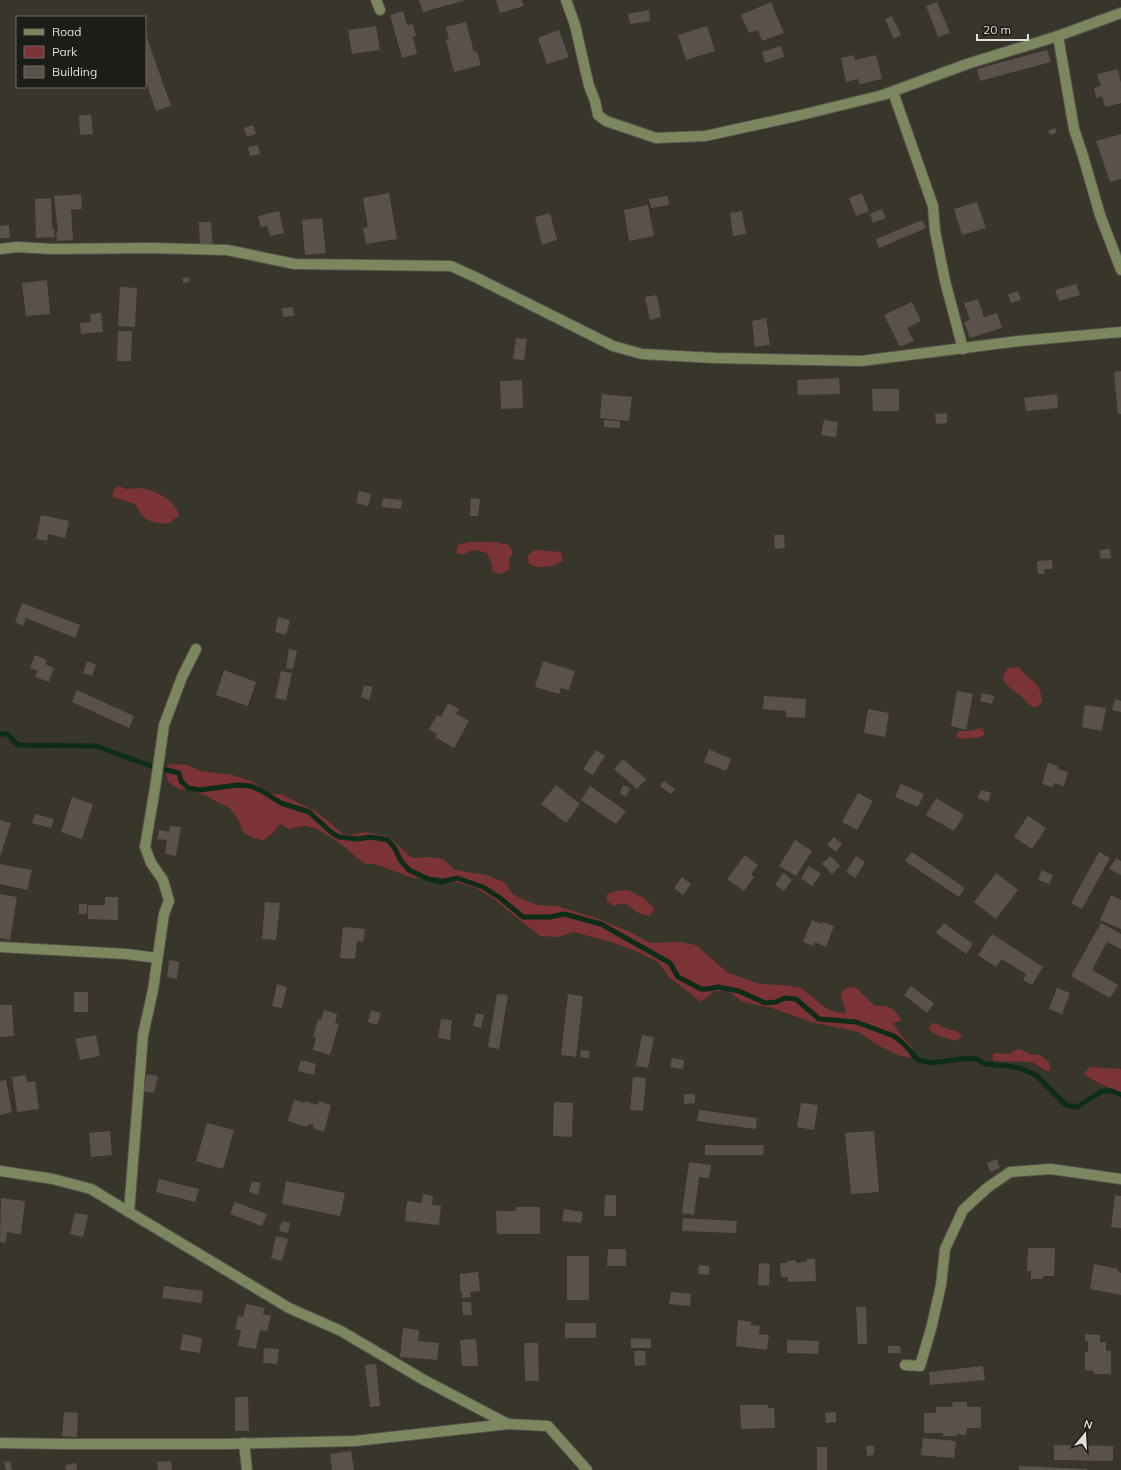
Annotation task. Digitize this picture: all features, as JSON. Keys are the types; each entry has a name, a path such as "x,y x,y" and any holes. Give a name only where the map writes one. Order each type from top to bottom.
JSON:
{"street":[{"path":"376,0 380,10"},
{"path":"566,0 575,25 589,86 595,101 598,115 606,121 656,138 705,136 801,115 893,92 967,64 1058,36 1121,13"},
{"path":"1058,36 1074,129 1084,156 1100,214 1121,270"},
{"path":"893,92 933,206 935,231 945,281 963,349"},
{"path":"0,249 17,247 53,249 151,248 227,250 295,264 451,266 613,346 642,354 715,358 861,361 1019,341 1121,332"},
{"path":"129,1212 143,1035 164,914 169,901 163,880 151,863 145,847 164,725 182,677 196,649"},
{"path":"0,947 126,954 157,958"},
{"path":"905,1365 920,1366 931,1329 941,1285 945,1249 963,1210 987,1188 1010,1172 1051,1169 1121,1179"},
{"path":"0,1171 53,1179 91,1189 289,1308 341,1331 424,1380 508,1424"},
{"path":"0,1443 244,1443 355,1441 508,1424 548,1426 587,1470"},
{"path":"244,1443 247,1470"}],"green space":[{"path":"118,486 127,489 140,488 152,491 164,497 174,505 179,516 167,524 148,520 135,504 113,497 113,491"},
{"path":"471,542 495,542 509,545 513,553 509,559 510,569 501,574 492,571 492,565 487,553 475,550 469,551 463,555 456,552 459,544"},
{"path":"534,550 561,552 563,561 553,566 536,567 529,564 528,556"},
{"path":"1019,667 1037,685 1039,689 1042,701 1038,707 1033,707 1030,705 1003,680 1004,674 1008,668"},
{"path":"982,728 985,734 981,737 961,739 956,736 959,731"},
{"path":"168,764 188,765 201,771 233,775 253,782 271,794 281,794 318,813 343,834 351,835 365,832 389,837 412,858 428,857 443,859 455,870 486,875 504,882 513,894 538,905 557,906 596,918 630,932 650,943 679,942 696,945 728,973 760,984 801,988 826,1008 835,1012 846,1013 841,996 842,991 847,988 855,987 875,1006 888,1007 897,1013 901,1021 893,1023 900,1034 912,1047 910,1058 901,1056 881,1047 859,1032 811,1022 772,1008 743,1002 728,991 714,991 701,1002 669,977 658,962 631,949 573,932 559,937 540,936 491,897 476,888 437,877 413,878 375,864 366,864 340,843 317,829 305,826 289,829 280,824 273,833 264,840 253,838 243,832 238,819 229,807 207,796 192,791 179,789 168,782 166,770"},
{"path":"628,890 644,898 655,909 649,916 640,914 626,904 613,906 607,901 607,894"},
{"path":"935,1023 942,1027 959,1032 962,1037 955,1041 935,1034 929,1029 931,1024"},
{"path":"1019,1049 1033,1055 1040,1055 1049,1062 1050,1068 1048,1072 1032,1062 993,1060 993,1053 1008,1054"},
{"path":"1090,1067 1121,1069 1121,1092 1097,1082 1084,1074"}],"building":[{"path":"419,0 466,0 423,12"},
{"path":"496,0 522,0 524,6 500,13"},
{"path":"771,2 784,33 762,41 758,30 749,33 741,15"},
{"path":"937,2 950,33 938,37 926,6"},
{"path":"649,10 650,21 630,24 628,14"},
{"path":"403,11 407,25 413,24 416,36 413,37 417,54 402,58 390,15"},
{"path":"892,16 901,35 894,39 885,19"},
{"path":"466,22 474,52 477,51 481,65 454,72 446,40 449,39 446,27"},
{"path":"376,26 380,50 352,54 348,30"},
{"path":"707,26 715,51 686,60 678,35"},
{"path":"559,30 569,57 547,64 538,38"},
{"path":"146,38 171,106 156,111 146,82"},
{"path":"781,46 784,57 765,63 762,52"},
{"path":"1047,50 1051,62 980,81 977,69"},
{"path":"854,55 855,60 876,55 882,79 860,84 858,79 846,82 841,58"},
{"path":"1118,69 1121,83 1121,103 1105,107 1102,96 1096,98 1094,88 1101,86 1097,74"},
{"path":"79,115 91,115 93,134 80,135"},
{"path":"253,125 256,134 247,137 244,128"},
{"path":"1055,128 1057,132 1051,135 1048,131"},
{"path":"1121,134 1121,179 1110,182 1096,141"},
{"path":"258,145 260,154 250,156 248,147"},
{"path":"389,193 397,239 366,244 363,228 368,227 363,198"},
{"path":"862,193 869,211 856,216 849,198"},
{"path":"81,194 82,209 71,210 73,240 57,241 56,232 58,232 54,196"},
{"path":"668,196 669,205 651,208 649,199"},
{"path":"51,198 52,229 54,229 55,237 36,238 35,199"},
{"path":"977,202 986,228 962,235 954,209"},
{"path":"648,205 654,236 629,241 624,210"},
{"path":"882,209 886,218 873,223 870,214"},
{"path":"279,211 284,233 270,236 267,226 261,227 258,216"},
{"path":"742,211 746,234 733,236 730,213"},
{"path":"550,213 557,240 542,245 535,217"},
{"path":"322,218 326,253 305,255 302,220"},
{"path":"922,220 926,228 879,248 876,239"},
{"path":"199,222 211,222 213,246 200,247"},
{"path":"9,225 10,238 0,238 0,226"},
{"path":"189,277 189,282 183,283 183,278"},
{"path":"47,280 50,314 26,316 22,283"},
{"path":"1076,284 1080,295 1059,301 1055,290"},
{"path":"120,287 137,288 135,327 118,326"},
{"path":"1018,291 1021,300 1011,303 1008,294"},
{"path":"657,295 661,317 650,320 645,297"},
{"path":"978,299 984,317 997,313 1002,328 970,338 964,322 970,320 964,303"},
{"path":"912,302 921,321 907,328 914,341 900,347 884,315"},
{"path":"293,307 294,316 283,317 282,308"},
{"path":"101,313 103,332 81,334 80,323 91,322 90,314"},
{"path":"766,318 770,345 755,347 752,321"},
{"path":"118,331 132,331 131,361 117,361"},
{"path":"516,338 527,339 524,360 513,359"},
{"path":"1121,371 1121,414 1118,414 1114,372"},
{"path":"839,378 840,394 798,395 797,380"},
{"path":"522,380 523,408 501,409 500,381"},
{"path":"872,389 899,389 899,411 873,411"},
{"path":"602,394 632,397 629,421 600,418"},
{"path":"1057,394 1058,408 1026,411 1024,398"},
{"path":"947,413 947,423 936,424 935,414"},
{"path":"604,420 620,421 620,428 604,427"},
{"path":"824,420 838,422 836,437 821,435"},
{"path":"359,491 371,494 368,506 356,503"},
{"path":"383,498 402,500 401,509 382,507"},
{"path":"471,498 480,499 478,516 470,516"},
{"path":"41,515 69,521 65,538 48,534 47,541 36,539"},
{"path":"774,535 784,535 785,548 775,549"},
{"path":"1110,549 1111,558 1101,559 1099,550"},
{"path":"1052,560 1053,569 1044,569 1045,574 1038,574 1037,561"},
{"path":"22,603 80,625 75,638 26,618 23,626 15,622"},
{"path":"278,617 290,620 286,635 275,632"},
{"path":"289,649 297,651 293,669 286,668"},
{"path":"35,655 47,660 45,664 54,668 49,682 35,677 38,671 30,668"},
{"path":"87,661 96,665 92,676 83,673"},
{"path":"543,661 575,671 569,690 561,688 559,694 535,687"},
{"path":"224,670 256,682 248,706 216,695"},
{"path":"281,671 292,673 286,700 275,698"},
{"path":"364,685 373,687 369,700 361,697"},
{"path":"77,690 134,716 129,728 72,702"},
{"path":"957,691 973,694 966,730 951,726"},
{"path":"982,693 994,696 992,704 980,701"},
{"path":"764,696 806,699 805,718 786,717 786,711 763,709"},
{"path":"1115,699 1121,701 1121,712 1112,710"},
{"path":"448,703 459,709 456,714 469,721 454,748 435,737 437,734 429,729 437,715 441,717"},
{"path":"1085,705 1106,708 1102,731 1082,727"},
{"path":"868,709 889,713 885,737 864,733"},
{"path":"709,749 731,759 726,771 704,762"},
{"path":"596,750 605,756 593,775 583,769"},
{"path":"623,759 646,779 637,789 614,769"},
{"path":"1048,763 1058,766 1057,769 1068,772 1064,786 1054,783 1053,787 1042,784"},
{"path":"664,781 675,789 671,794 660,786"},
{"path":"901,784 924,794 918,807 895,797"},
{"path":"556,785 580,804 566,823 541,804"},
{"path":"623,785 630,788 626,797 620,793"},
{"path":"590,786 626,811 616,824 581,800"},
{"path":"981,790 991,793 988,802 978,798"},
{"path":"858,793 873,801 857,830 842,822"},
{"path":"72,797 93,804 82,839 61,832"},
{"path":"936,798 964,815 954,831 926,815"},
{"path":"35,814 54,819 51,828 32,823"},
{"path":"1028,816 1046,828 1032,849 1014,837"},
{"path":"0,820 11,823 0,857"},
{"path":"170,826 181,827 176,856 165,854 167,840 157,839 159,830 169,832"},
{"path":"834,837 842,844 836,852 827,845"},
{"path":"795,840 812,851 796,876 779,866"},
{"path":"912,852 965,888 959,897 905,861"},
{"path":"1099,852 1110,858 1082,909 1071,903"},
{"path":"745,855 758,865 751,874 754,877 744,891 727,879"},
{"path":"830,856 840,866 832,874 822,864"},
{"path":"856,856 865,862 855,878 846,872"},
{"path":"1116,858 1121,861 1121,875 1109,869"},
{"path":"0,864 32,870 27,890 0,884"},
{"path":"809,866 821,874 812,886 801,878"},
{"path":"1042,870 1053,875 1049,884 1038,880"},
{"path":"783,873 792,880 784,891 775,885"},
{"path":"996,873 1018,890 996,919 974,902"},
{"path":"682,877 691,884 683,895 674,888"},
{"path":"0,894 17,897 10,940 0,938"},
{"path":"1111,895 1121,900 1121,929 1100,920"},
{"path":"105,897 118,897 118,920 88,919 88,905 105,905"},
{"path":"265,902 280,903 276,940 262,939"},
{"path":"79,904 87,904 87,914 79,914"},
{"path":"812,920 822,924 823,922 834,926 826,947 815,942 813,946 803,942"},
{"path":"944,923 973,944 966,954 936,933"},
{"path":"1101,923 1121,934 1121,949 1107,942 1092,970 1118,985 1110,998 1071,976"},
{"path":"343,927 365,929 363,942 357,941 355,959 340,958"},
{"path":"992,934 1043,967 1032,985 1023,980 1026,974 1002,959 996,967 978,955"},
{"path":"169,960 179,962 177,979 167,977"},
{"path":"277,984 287,987 282,1008 272,1006"},
{"path":"911,986 934,1003 927,1013 904,995"},
{"path":"1057,988 1070,993 1062,1014 1049,1009"},
{"path":"74,992 88,992 88,1012 74,1012"},
{"path":"497,994 508,995 499,1049 488,1047"},
{"path":"568,994 583,996 576,1057 561,1055"},
{"path":"0,1005 12,1005 14,1036 0,1037"},
{"path":"324,1010 337,1014 335,1023 339,1024 330,1055 313,1050 316,1037 313,1037 318,1019 321,1020"},
{"path":"371,1010 381,1013 377,1025 368,1022"},
{"path":"476,1013 484,1015 481,1028 473,1026"},
{"path":"441,1019 452,1020 450,1040 438,1038"},
{"path":"96,1035 100,1056 80,1060 75,1039"},
{"path":"642,1035 654,1037 648,1068 636,1066"},
{"path":"581,1050 590,1051 589,1058 580,1057"},
{"path":"672,1058 684,1060 683,1069 670,1067"},
{"path":"301,1060 316,1064 314,1075 298,1071"},
{"path":"147,1074 158,1076 154,1093 144,1091"},
{"path":"26,1075 27,1082 35,1081 39,1109 17,1112 12,1077"},
{"path":"633,1077 646,1078 643,1111 630,1110"},
{"path":"6,1080 12,1112 0,1115 0,1081"},
{"path":"684,1094 695,1094 695,1103 684,1104"},
{"path":"294,1100 305,1103 305,1101 318,1105 319,1101 331,1105 324,1132 313,1128 314,1125 308,1124 307,1127 288,1121"},
{"path":"554,1102 573,1103 572,1137 553,1136"},
{"path":"801,1103 818,1105 814,1130 797,1127"},
{"path":"699,1110 757,1118 756,1129 697,1121"},
{"path":"207,1123 234,1130 223,1169 196,1161"},
{"path":"110,1131 112,1155 91,1157 89,1133"},
{"path":"874,1131 879,1192 851,1194 845,1133"},
{"path":"705,1145 764,1145 763,1155 705,1155"},
{"path":"997,1159 1000,1168 990,1172 987,1163"},
{"path":"689,1162 711,1165 709,1178 699,1177 694,1215 682,1213"},
{"path":"159,1179 199,1189 195,1202 156,1192"},
{"path":"252,1181 261,1183 258,1195 249,1192"},
{"path":"286,1181 345,1193 340,1216 282,1204"},
{"path":"423,1194 433,1196 432,1205 441,1206 439,1225 405,1221 407,1201 422,1203"},
{"path":"605,1195 616,1195 616,1216 604,1216"},
{"path":"1115,1195 1121,1196 1121,1228 1111,1227"},
{"path":"1,1198 25,1201 21,1234 7,1232 6,1243 0,1242"},
{"path":"235,1202 267,1214 262,1226 230,1214"},
{"path":"515,1207 540,1207 540,1234 497,1234 496,1211 516,1211"},
{"path":"564,1209 583,1212 581,1223 562,1221"},
{"path":"75,1213 88,1215 83,1237 70,1234"},
{"path":"683,1218 737,1221 736,1233 682,1231"},
{"path":"282,1221 290,1223 288,1233 279,1231"},
{"path":"276,1236 288,1239 282,1261 271,1258"},
{"path":"1028,1248 1055,1248 1054,1276 1043,1276 1043,1279 1031,1279 1031,1271 1027,1271"},
{"path":"608,1249 626,1249 626,1266 607,1266"},
{"path":"567,1256 589,1256 589,1300 567,1300"},
{"path":"807,1259 815,1259 816,1281 788,1282 788,1277 781,1277 780,1263 787,1263 787,1261 796,1260 796,1263 807,1262"},
{"path":"759,1263 770,1264 769,1286 758,1285"},
{"path":"1094,1264 1118,1269 1118,1272 1121,1273 1121,1295 1090,1289"},
{"path":"699,1265 709,1266 709,1275 698,1274"},
{"path":"478,1272 480,1291 470,1292 471,1297 462,1298 462,1291 460,1291 460,1274"},
{"path":"164,1286 203,1291 202,1303 162,1298"},
{"path":"671,1292 691,1294 690,1306 669,1304"},
{"path":"462,1302 471,1302 472,1315 463,1315"},
{"path":"246,1304 265,1308 263,1314 271,1316 267,1331 260,1330 256,1349 238,1346 241,1330 235,1329 238,1316 243,1317"},
{"path":"856,1307 866,1307 867,1344 858,1344"},
{"path":"738,1320 751,1322 751,1325 760,1326 759,1334 769,1335 767,1350 736,1346"},
{"path":"565,1323 596,1323 596,1338 565,1338"},
{"path":"403,1328 419,1330 418,1341 439,1343 437,1360 400,1357"},
{"path":"183,1334 202,1338 200,1353 180,1350"},
{"path":"1085,1334 1100,1335 1100,1342 1106,1342 1106,1351 1111,1351 1111,1374 1094,1374 1094,1371 1085,1370 1085,1352 1088,1352 1088,1341 1085,1341"},
{"path":"631,1338 651,1339 651,1348 631,1348"},
{"path":"476,1339 478,1366 462,1366 460,1340"},
{"path":"787,1340 819,1341 818,1354 787,1353"},
{"path":"524,1343 538,1343 539,1381 525,1381"},
{"path":"888,1346 900,1346 901,1353 888,1353"},
{"path":"264,1348 279,1349 277,1364 263,1363"},
{"path":"634,1351 645,1351 646,1365 635,1366"},
{"path":"376,1364 380,1406 370,1407 365,1365"},
{"path":"983,1366 985,1380 930,1385 929,1372"},
{"path":"235,1397 248,1397 249,1431 235,1431"},
{"path":"952,1402 967,1402 967,1407 981,1407 981,1428 967,1428 966,1435 957,1434 957,1436 943,1436 943,1433 924,1433 924,1413 936,1413 936,1407 953,1407"},
{"path":"740,1405 768,1405 768,1408 774,1408 775,1428 741,1429"},
{"path":"64,1412 78,1413 77,1437 62,1436"},
{"path":"836,1412 836,1422 826,1423 825,1413"},
{"path":"923,1438 956,1441 954,1458 921,1455"},
{"path":"1054,1445 1113,1446 1113,1461 1054,1460"},
{"path":"866,1446 874,1446 874,1455 867,1456"},
{"path":"817,1447 827,1447 827,1470 817,1470"},
{"path":"351,1451 354,1470 332,1470 330,1454"},
{"path":"10,1461 12,1470 6,1470 4,1462"},
{"path":"171,1461 172,1470 158,1470 157,1462"},
{"path":"76,1463 77,1470 66,1470 65,1465"},
{"path":"1019,1466 1087,1469 1087,1470 1019,1470"}],"waterway":[{"path":"0,734 7,734 18,745 96,746 151,766 179,773 181,781 188,788 200,790 237,785 251,786 281,803 309,812 332,833 339,837 358,839 370,837 388,840 394,847 401,861 409,870 428,879 441,882 457,878 483,887 500,898 523,917 550,917 564,914 601,924 670,963 678,977 701,989 718,987 739,991 765,1003 776,1002 785,998 796,999 819,1019 856,1022 894,1036 904,1044 918,1060 931,1063 968,1058 977,1059 985,1064 1020,1068 1036,1075 1066,1105 1077,1107 1102,1091 1112,1091 1121,1095"}]}
